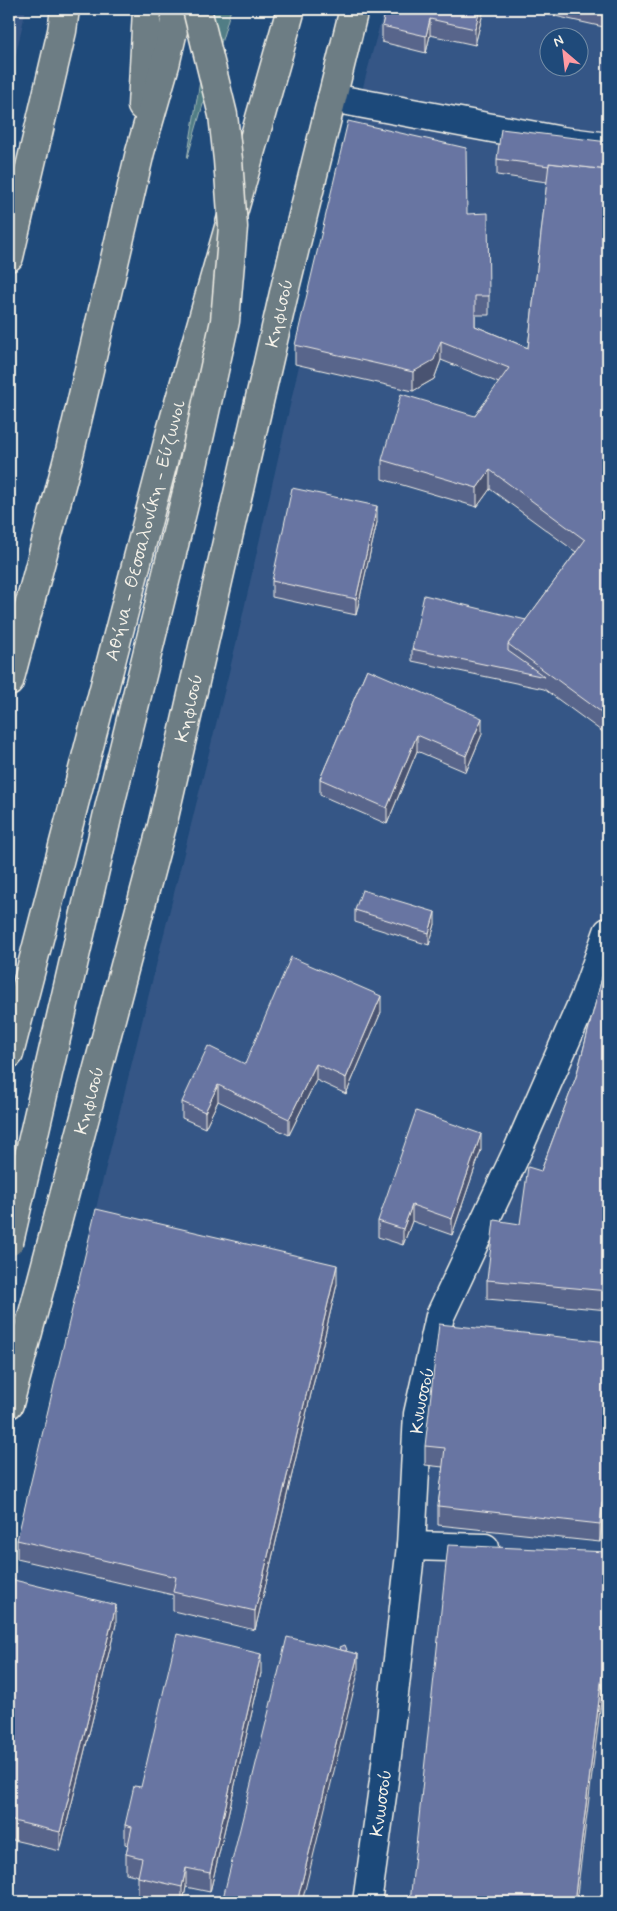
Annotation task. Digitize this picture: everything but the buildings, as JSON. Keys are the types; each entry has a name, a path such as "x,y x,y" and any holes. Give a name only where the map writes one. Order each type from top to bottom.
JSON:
{"main road":[{"path":"9,257 62,31 64,9"},
{"path":"140,152 147,9"},
{"path":"9,682 70,451 140,152 165,65 178,9"},
{"path":"9,1242 109,810 190,484 224,321 234,227 223,116 197,9"},
{"name":"Αθήνα - Θεσσαλονίκη - Εύζωνοι","path":"9,1054 171,431 291,9"},
{"path":"271,76 298,9"},
{"name":"Κηφισού","path":"9,1404 162,826 286,284 354,9"}],"street":[{"path":"332,98 608,148"},
{"name":"Κνωσσού","path":"367,1902 384,1781 411,1546 418,1414 440,1316 525,1134 584,999 608,932"},
{"path":"411,1546 510,1549"}],"shaded area":[{"path":"9,9 26,9 9,85"},
{"path":"384,9 608,9 608,1902 9,1902 9,1602 100,1191 237,640 357,109"}],"green space":[{"path":"212,9 231,9 187,159"}]}
